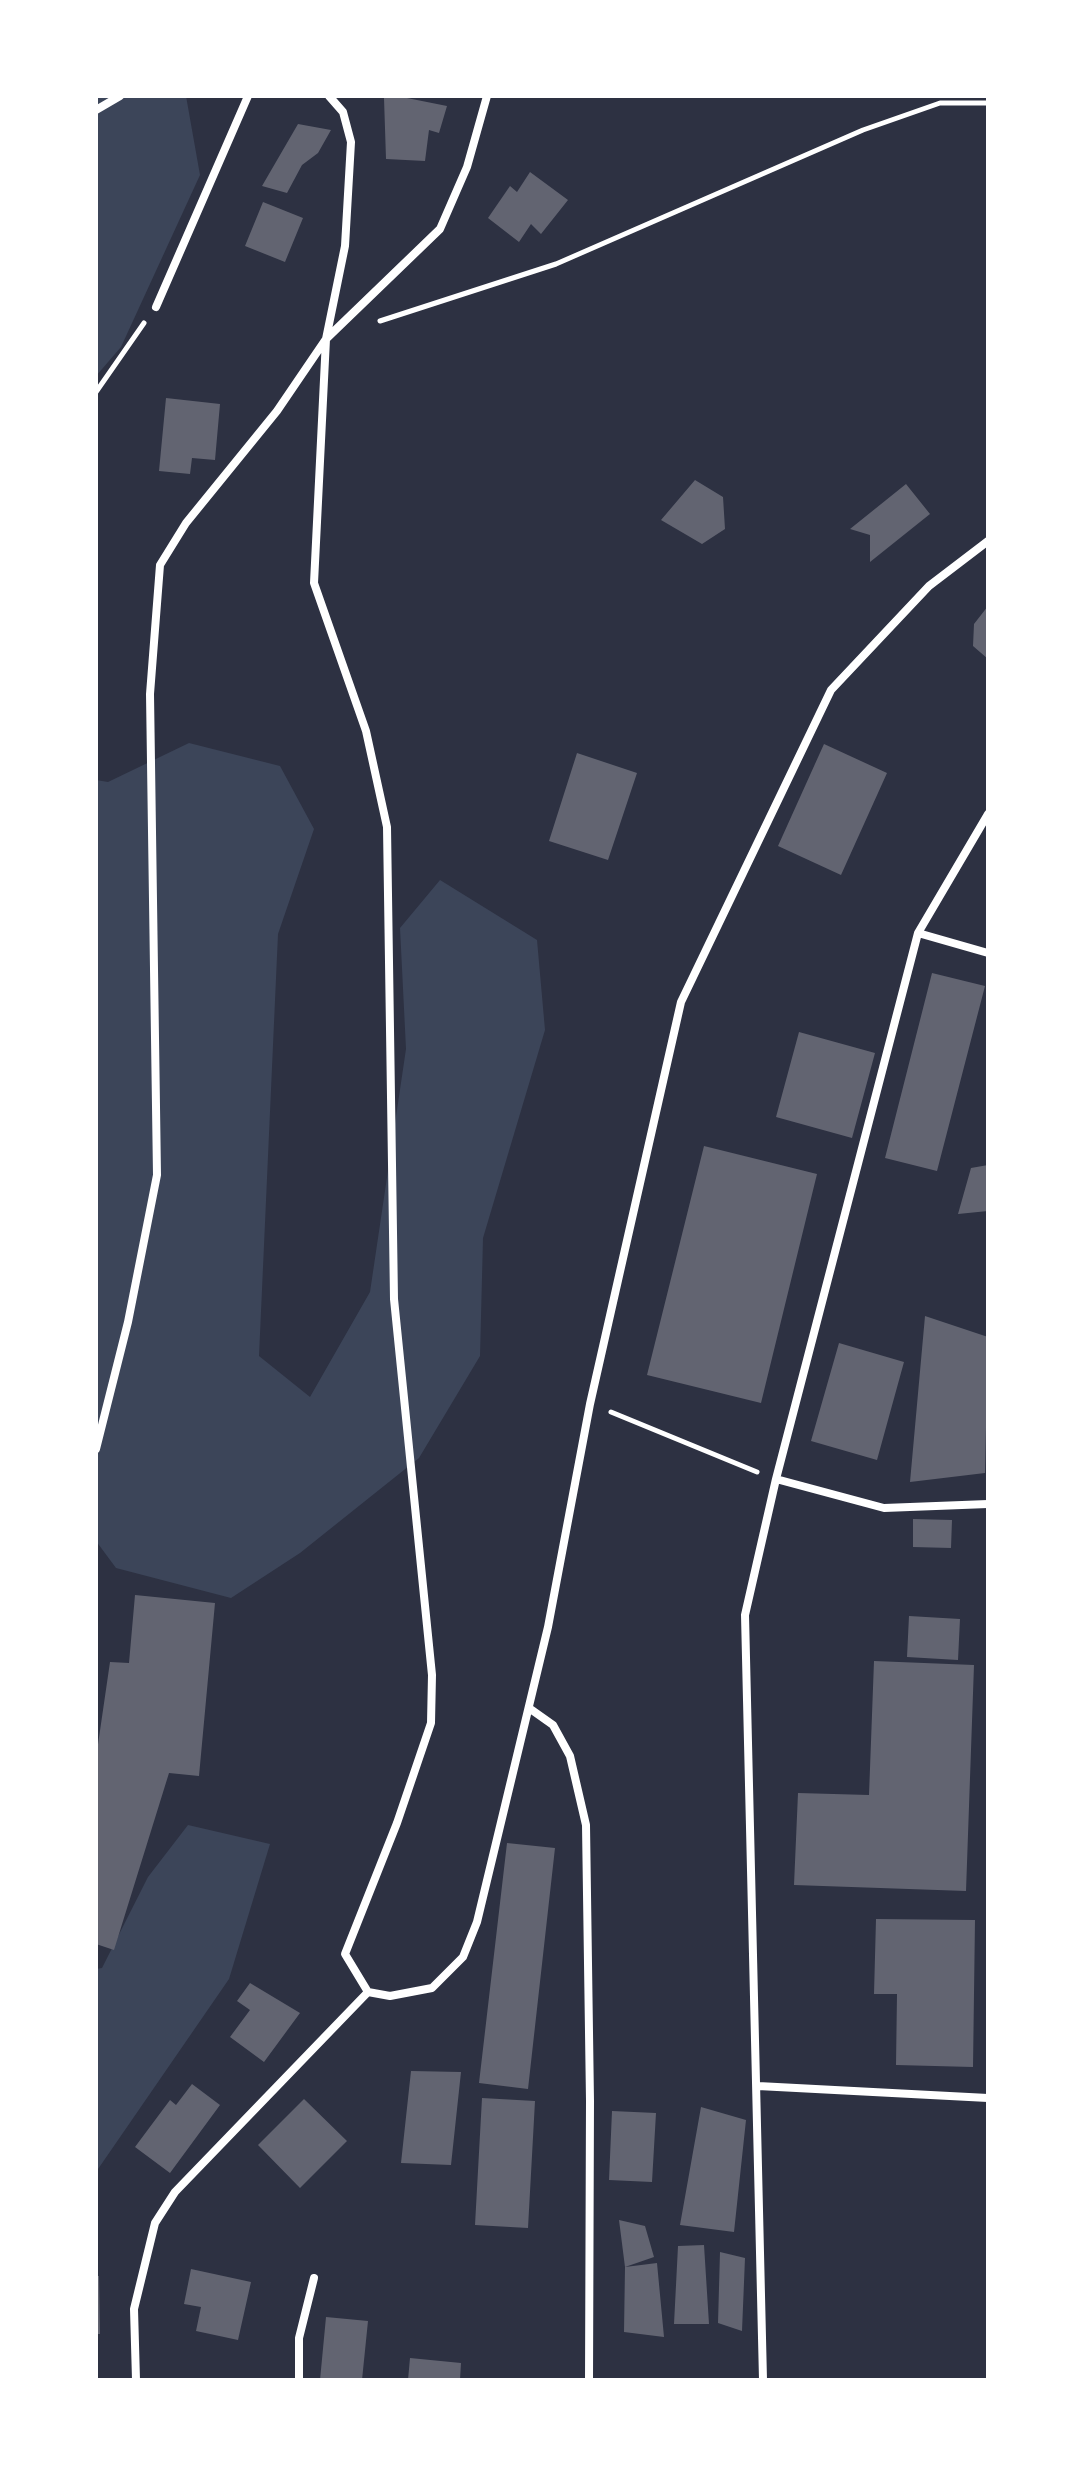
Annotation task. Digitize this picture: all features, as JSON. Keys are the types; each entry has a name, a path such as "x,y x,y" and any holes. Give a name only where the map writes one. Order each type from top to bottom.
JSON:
{"street":[{"path":"96,110 120,96"},
{"path":"156,307 248,96"},
{"path":"329,96 343,112 351,142 345,246 326,339 314,583 366,731 387,827 394,1299 432,1675 431,1723 397,1823 345,1954 368,1992 390,1996 432,1988 463,1957 477,1922 548,1627 590,1404 681,1002 831,690 929,586 988,541"},
{"path":"96,1449 128,1322 157,1175 150,694 160,565 186,523 277,411 326,339 440,229 467,167 487,96"},
{"path":"763,2380 745,1615 776,1479 918,933 988,814"},
{"path":"918,933 988,953"},
{"path":"776,1479 884,1508 988,1504"},
{"path":"529,1708 553,1725 570,1756 586,1825 590,2101 589,2380"},
{"path":"136,2380 134,2309 155,2223 175,2192 368,1992"},
{"path":"758,2086 988,2098"},
{"path":"299,2380 299,2338 314,2278"}],"path":[{"path":"369,325 556,264 863,130 940,103 988,103"},
{"path":"96,392 156,307"},
{"path":"590,1404 776,1479"}],"shaded area":[{"path":"96,96 186,96 200,175 121,347 96,376"},
{"path":"189,743 280,766 314,829 278,934 259,1356 310,1397 370,1292 406,1049 400,928 440,880 537,940 545,1030 483,1238 480,1356 419,1458 300,1553 231,1598 116,1568 96,1541 96,780 108,782"},
{"path":"188,1825 270,1844 229,1979 96,2172 96,1969 102,1968 148,1877"}],"building":[{"path":"397,96 447,106 439,133 429,130 425,161 386,159 384,98"},
{"path":"298,124 331,130 318,153 302,165 287,193 262,186"},
{"path":"530,172 568,200 541,234 531,224 519,242 488,218 510,186 517,192"},
{"path":"263,202 303,218 285,262 245,246"},
{"path":"166,398 220,404 215,460 192,458 190,474 159,471"},
{"path":"695,480 723,497 725,529 702,544 661,520"},
{"path":"906,484 930,514 870,562 870,535 850,529"},
{"path":"988,606 988,659 973,646 974,624"},
{"path":"824,744 887,773 841,875 778,846"},
{"path":"577,753 637,773 608,860 549,841"},
{"path":"932,973 985,986 937,1171 885,1158"},
{"path":"799,1032 875,1053 852,1138 776,1117"},
{"path":"704,1146 817,1174 761,1403 647,1375"},
{"path":"988,1165 988,1211 958,1214 971,1168"},
{"path":"925,1316 988,1337 985,1473 910,1482"},
{"path":"839,1343 904,1362 877,1460 811,1441"},
{"path":"913,1519 952,1520 951,1548 913,1547"},
{"path":"135,1595 215,1603 199,1776 169,1773 114,1950 96,1944 96,1758 110,1662 129,1663"},
{"path":"909,1616 960,1619 958,1660 907,1657"},
{"path":"874,1661 974,1665 966,1891 794,1885 798,1793 869,1795"},
{"path":"507,1843 555,1848 528,2089 479,2083"},
{"path":"876,1919 975,1920 973,2067 896,2065 897,1994 874,1994"},
{"path":"250,1983 300,2013 264,2062 230,2037 250,2010 237,2001"},
{"path":"411,2071 461,2072 451,2165 401,2163"},
{"path":"192,2084 220,2105 170,2173 135,2147 170,2100 176,2105"},
{"path":"482,2098 535,2101 528,2228 475,2225"},
{"path":"304,2099 347,2141 300,2188 258,2145"},
{"path":"701,2107 746,2120 734,2232 680,2225"},
{"path":"612,2111 656,2113 652,2182 609,2180"},
{"path":"619,2220 645,2226 654,2257 625,2267"},
{"path":"704,2245 709,2324 674,2324 678,2246"},
{"path":"720,2252 745,2258 742,2331 718,2323"},
{"path":"657,2263 664,2337 624,2332 625,2267"},
{"path":"191,2269 251,2282 238,2340 196,2331 201,2307 184,2304"},
{"path":"96,2276 99,2276 100,2334 96,2334"},
{"path":"326,2317 368,2321 362,2380 320,2380"},
{"path":"410,2358 461,2363 460,2380 408,2380"}]}
